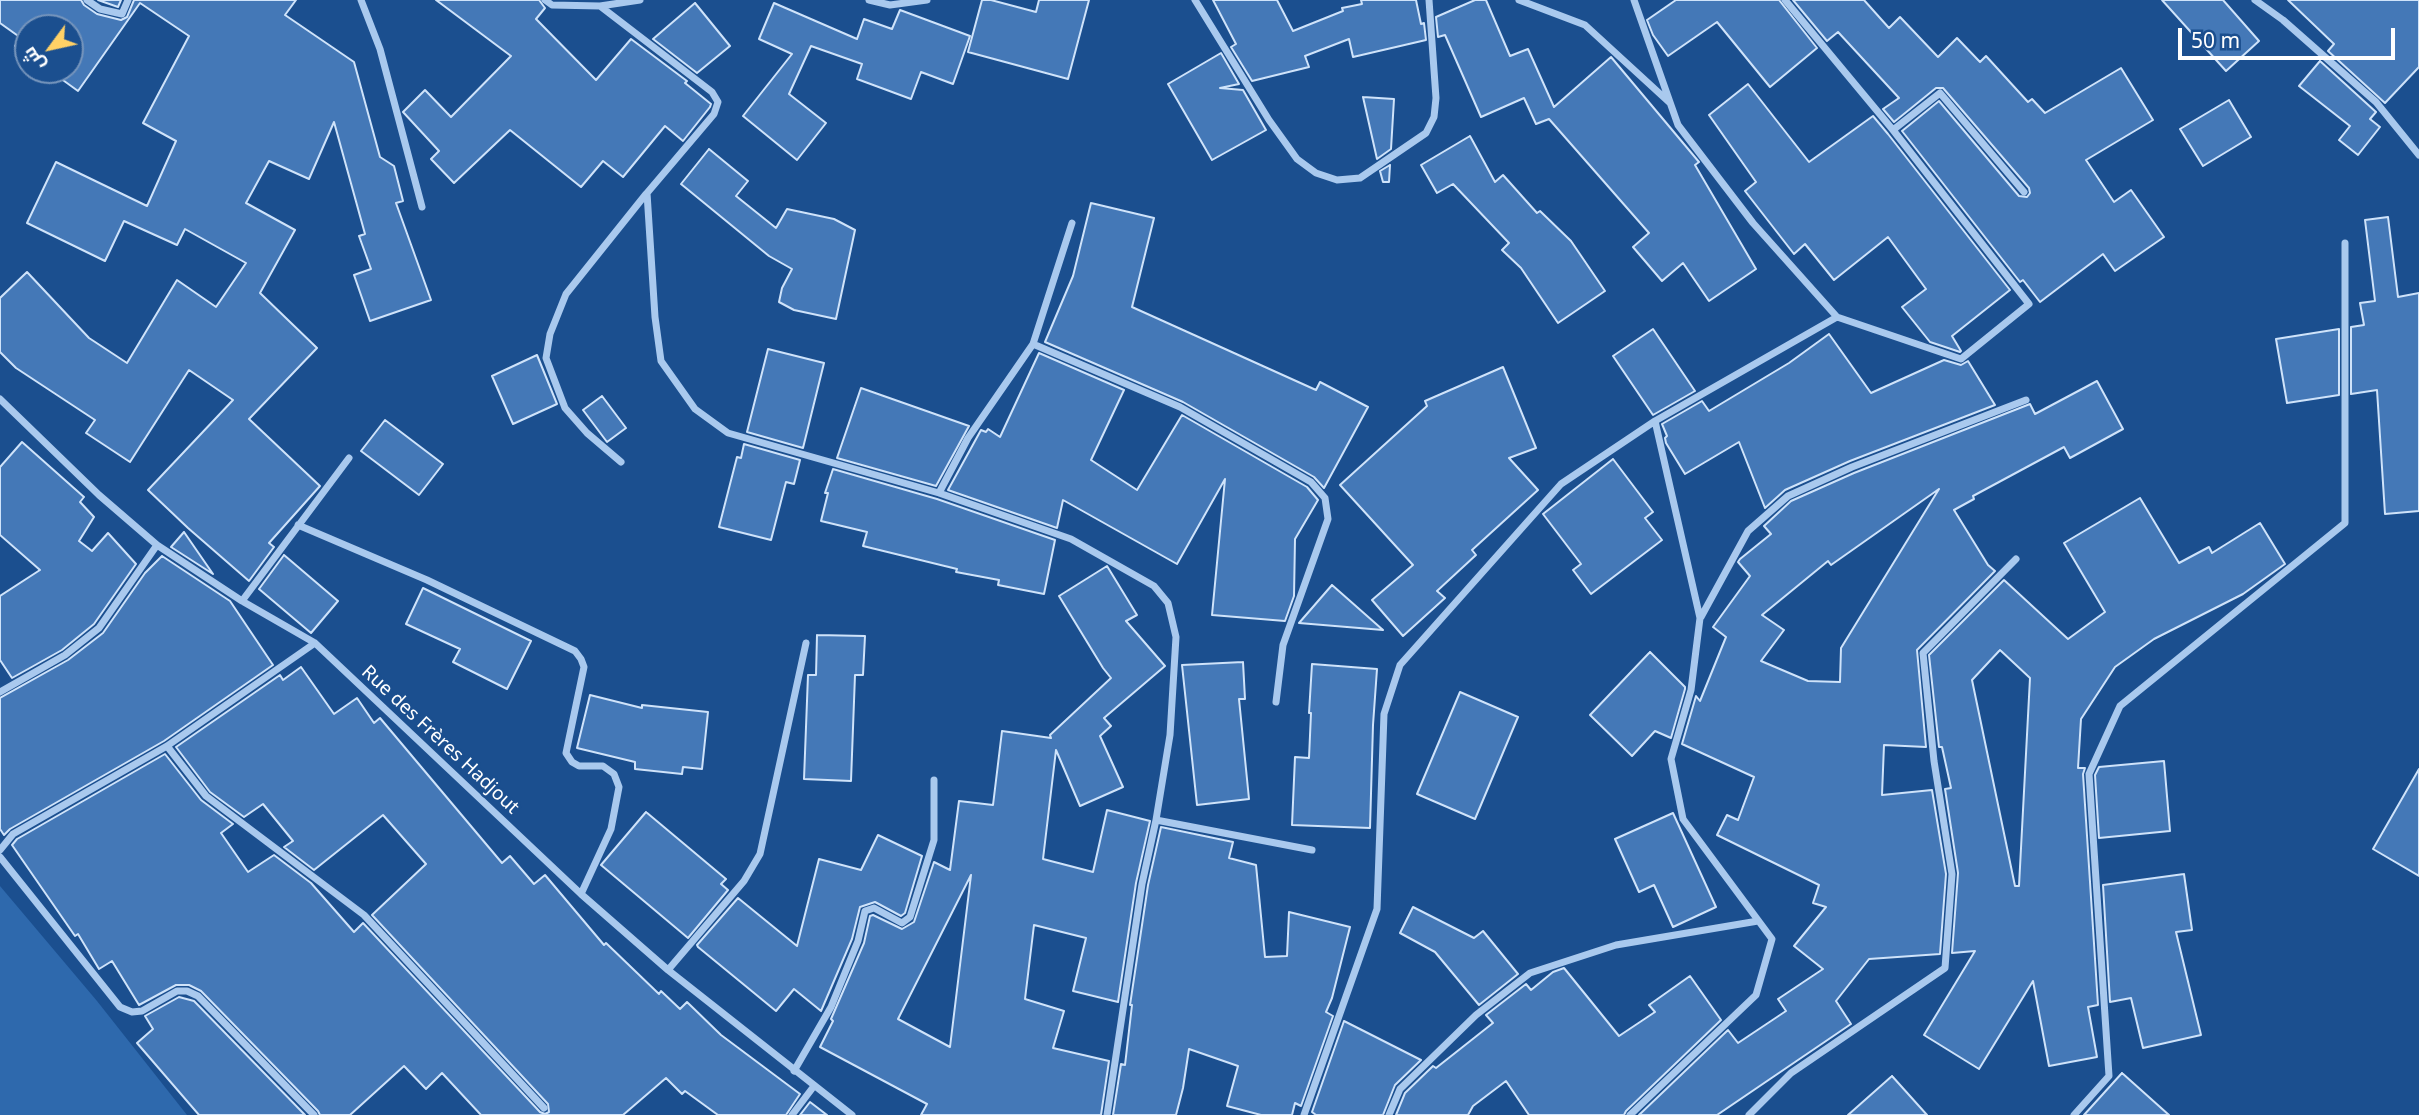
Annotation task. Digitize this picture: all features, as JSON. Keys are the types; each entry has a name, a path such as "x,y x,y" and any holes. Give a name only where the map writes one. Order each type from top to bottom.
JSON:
{"street":[{"path":"87,0 100,9 122,14 128,0"},
{"path":"361,0 380,49 422,207"},
{"path":"545,0 552,5 600,6 640,0"},
{"path":"869,0 890,5 928,0"},
{"path":"1195,0 1269,120 1297,159 1316,173 1337,180 1360,178 1426,134 1434,117 1436,98 1429,0"},
{"path":"1519,0 1585,25 1671,104"},
{"path":"1634,0 1678,125 1754,223 1837,317 1961,359 2029,304 1893,130 1785,0"},
{"path":"2255,0 2283,20 2376,102 2419,155"},
{"path":"600,6 712,92 718,102 714,114 566,294 550,334 546,358 565,408 587,433 621,462"},
{"path":"1893,130 1940,93 2024,192"},
{"path":"647,193 655,317 661,361 695,409 728,433 939,493 1071,539 1154,586 1168,603 1176,637 1170,735 1142,884 1107,1115"},
{"path":"939,493 968,438 1032,344 1072,223"},
{"path":"2074,1115 2109,1076 2089,774 2120,706 2345,523 2344,243"},
{"path":"1304,1115 1377,909 1384,714 1400,665 1561,484 1655,421 1837,317"},
{"path":"1032,344 1180,407 1311,482 1325,498 1328,519 1283,645 1276,702"},
{"name":"Rue des Frères Hadjout","path":"0,399 99,495 157,545 242,601 315,643 581,894 668,970 852,1115"},
{"path":"1700,618 1748,531 1788,496 1852,467 2026,400"},
{"path":"1630,1115 1755,995 1772,939 1683,820 1671,759 1691,690 1700,618 1655,421"},
{"path":"242,601 349,458"},
{"path":"298,525 427,580 575,651 584,667 566,753 572,762 579,766 603,766 614,774 619,787 611,829 581,894"},
{"path":"0,692 65,655 99,628 157,545"},
{"path":"1749,1115 1791,1073 1945,968 1952,874 1934,761 1923,653 2016,559"},
{"path":"0,850 13,834 167,746 315,643"},
{"path":"668,970 744,881 760,854 806,643"},
{"path":"167,746 206,796 364,915 544,1108"},
{"path":"794,1071 831,1007 858,942 865,911 874,908 902,923 910,917 933,840 934,780"},
{"path":"1156,820 1312,850"},
{"path":"0,857 120,1007 132,1012 142,1011 177,991 187,991 198,996 314,1115"},
{"path":"1389,1115 1400,1089 1476,1015 1530,972 1616,945 1758,920"},
{"path":"792,1115 814,1086"}],"shaded area":[{"path":"0,886 97,1001 187,1115 0,1115"}],"building":[{"path":"0,0 81,0 97,14 121,20 127,17 134,0 296,0 285,15 354,62 380,157 394,166 403,201 396,203 431,300 370,321 354,275 371,269 359,236 365,234 334,122 309,179 269,161 246,203 295,230 260,293 317,348 249,419 320,486 269,543 274,547 249,581 148,490 233,400 189,370 130,462 86,433 95,420 16,368 0,352 0,298 27,272 89,338 127,363 177,280 216,307 246,263 185,229 177,245 124,221 105,261 27,223 56,162 147,206 176,141 143,123 189,36 140,3 84,82 84,14 14,14 14,33 0,23"},
{"path":"98,0 121,0 118,7"},
{"path":"436,0 539,0 545,8 536,19 596,80 631,39 687,81 685,83 711,104 710,107 683,141 665,126 623,177 603,161 581,187 510,130 454,183 431,159 439,151 403,112 425,90 451,117 511,56"},
{"path":"982,0 1036,12 1039,0 1089,0 1068,79 968,52"},
{"path":"1213,0 1277,0 1293,31 1343,11 1342,8 1362,4 1361,0 1416,0 1421,24 1424,23 1426,40 1353,57 1349,39 1305,56 1309,67 1252,81 1231,47 1236,44"},
{"path":"1475,0 1486,0 1510,56 1528,49 1554,107 1611,57 1699,162 1695,165 1756,269 1709,301 1683,263 1662,281 1633,247 1649,233 1549,119 1536,124 1524,98 1481,117 1445,35 1438,37 1436,17"},
{"path":"1676,0 1779,0 1817,48 1770,87 1717,22 1668,56 1653,35 1647,20"},
{"path":"1793,0 1864,0 1889,28 1900,17 1938,57 1957,38 1980,62 1986,56 2028,102 2032,99 2045,113 2121,68 2153,120 2086,160 2114,202 2131,190 2164,237 2115,271 2103,254 2040,302 2023,280 2020,282 1902,131 1939,101 2019,196 2027,197 2029,188 1943,88 1936,88 1894,122 1883,109 1899,98 1838,32 1827,41"},
{"path":"2162,0 2223,0 2259,41 2226,71"},
{"path":"2288,0 2419,0 2419,67 2385,103 2328,51 2334,44"},
{"path":"695,3 730,46 697,73 653,39"},
{"path":"774,3 857,39 864,19 892,29 900,10 970,36 953,84 921,72 911,99 857,79 862,64 811,46 789,94 826,123 797,160 743,116 792,54 759,39"},
{"path":"1221,53 1239,84 1220,88 1243,90 1266,130 1212,160 1168,84"},
{"path":"2320,61 2376,112 2370,119 2380,127 2358,155 2339,140 2350,126 2299,86"},
{"path":"68,84 83,84 78,91"},
{"path":"1748,84 1809,162 1873,116 1888,134 2010,290 1952,336 1960,352 1930,342 1902,307 1926,289 1888,237 1834,280 1805,244 1794,254 1745,191 1756,182 1709,115"},
{"path":"1363,97 1394,99 1391,149 1377,159"},
{"path":"2229,100 2251,137 2203,166 2180,129"},
{"path":"1470,136 1495,182 1503,175 1537,213 1540,211 1571,241 1605,291 1558,323 1521,268 1502,250 1509,243 1453,184 1437,193 1421,165"},
{"path":"709,149 748,181 736,196 776,228 787,209 834,219 855,230 836,319 794,310 779,302 782,288 792,269 769,256 681,184"},
{"path":"1390,165 1389,182 1383,182 1380,171"},
{"path":"1091,203 1154,218 1132,307 1316,390 1320,382 1368,407 1324,488 1314,477 1183,402 1045,342 1073,276"},
{"path":"2388,217 2398,297 2419,293 2419,511 2385,514 2377,390 2351,394 2351,327 2364,325 2360,303 2375,301 2365,220"},
{"path":"1653,329 1695,391 1653,415 1613,356"},
{"path":"2339,329 2339,395 2287,403 2276,339"},
{"path":"1829,334 1871,393 1944,360 1961,365 1968,361 1995,405 1850,461 1785,490 1765,508 1739,442 1685,474 1666,443 1667,436 1662,424 1702,401 1709,411 1789,363"},
{"path":"768,349 824,363 803,448 747,432"},
{"path":"1039,353 1124,390 1091,460 1137,490 1182,415 1307,487 1318,500 1295,539 1294,596 1285,621 1212,615 1225,479 1177,564 1063,500 1057,528 948,490 981,430 986,432 988,429 1000,437"},
{"path":"537,355 557,404 513,424 492,376"},
{"path":"1503,367 1536,448 1509,458 1538,490 1472,550 1476,555 1437,591 1445,598 1403,636 1372,600 1413,565 1340,485 1427,406 1425,401"},
{"path":"2097,381 2123,429 2070,458 2064,447 1973,496 1974,499 1954,510 1988,565 1995,571 1917,650 1926,747 1884,745 1882,795 1932,790 1946,874 1940,954 1869,959 1836,1001 1851,1024 1717,1115 1639,1115 1728,1030 1738,1043 1786,1011 1778,999 1823,969 1794,946 1826,907 1813,903 1819,885 1717,835 1727,815 1738,820 1754,777 1682,744 1696,696 1700,701 1726,637 1713,627 1750,576 1738,562 1771,534 1764,526 1791,501 1854,473 2030,404 2035,414","holes":["1939,489 1841,648 1840,682 1808,681 1761,661 1784,630 1762,615 1828,561 1831,565"]},
{"path":"861,388 969,426 936,486 837,458"},
{"path":"602,396 626,428 607,442 583,410"},
{"path":"385,420 443,464 419,495 361,451"},
{"path":"22,442 84,497 80,502 94,517 79,541 92,551 108,533 136,564 94,624 62,650 12,678 0,660 0,596 40,570 0,535 0,467"},
{"path":"744,444 800,460 794,484 786,482 771,540 719,527 737,457 741,458"},
{"path":"1613,459 1653,512 1645,518 1662,540 1591,594 1573,570 1581,564 1543,514"},
{"path":"833,469 937,499 1055,540 1044,594 998,585 999,580 956,572 957,569 863,546 867,532 821,521 828,493 825,493"},
{"path":"2140,498 2179,563 2209,547 2212,553 2260,523 2285,564 2243,594 2154,639 2115,667 2081,719 2078,768 2085,768 2083,774 2098,1005 2088,1007 2097,1057 2049,1066 2033,981 1979,1069 1924,1035 1975,951 1952,953 1958,873 1945,789 1951,788 1942,747 1939,747 1929,655 2004,580 2068,639 2105,612 2064,543","holes":["2000,650 2030,678 2019,886 2015,886 1972,680"]},
{"path":"184,532 213,574 171,547"},
{"path":"284,555 338,601 311,633 259,589"},
{"path":"162,556 230,601 273,665 164,741 10,829 4,835 0,829 0,698 68,660 103,633 145,573"},
{"path":"1107,566 1137,615 1126,621 1165,666 1104,718 1111,726 1100,736 1123,787 1080,806 1056,750 1043,859 1093,872 1107,810 1150,821 1136,883 1118,1002 1073,991 1086,938 1034,925 1025,999 1064,1011 1053,1048 1109,1061 1101,1115 921,1115 927,1104 820,1047 864,943 870,916 902,929 914,922 934,862 950,870 959,801 993,805 1002,731 1051,738 1050,735 1111,678 1059,596","holes":["971,875 950,1047 898,1019"]},
{"path":"1332,585 1383,630 1299,623"},
{"path":"423,588 531,641 507,689 453,662 460,649 406,624"},
{"path":"817,635 865,636 863,675 855,675 851,781 804,779 808,675 816,675"},
{"path":"1650,652 1685,689 1671,738 1655,731 1632,756 1590,715"},
{"path":"1243,662 1245,699 1239,699 1249,799 1197,805 1182,665"},
{"path":"1312,664 1377,669 1370,828 1292,825 1295,757 1309,758"},
{"path":"301,667 334,714 357,698 374,723 380,718 502,863 510,856 534,884 545,875 604,945 606,943 659,994 661,991 680,1009 687,1002 721,1035 800,1094 786,1115 718,1115 685,1091 682,1094 666,1078 623,1115 481,1115 442,1073 426,1089 404,1066 350,1115 320,1115 201,991 189,985 176,985 139,1005 112,961 99,969 78,934 75,936 12,845 17,839 165,754 201,800 233,824 221,833 248,872 274,855 311,883 354,932 363,923 540,1112 549,1112 548,1104 372,915 426,864 383,815 314,870 284,847 293,841 263,804 244,817 210,792 176,747 280,675 283,680"},
{"path":"1460,692 1518,717 1475,819 1417,794"},
{"path":"590,695 642,708 642,705 708,712 702,769 683,767 682,774 635,769 635,762 577,748"},
{"path":"2164,761 2170,831 2099,838 2095,775 2099,767"},
{"path":"2419,769 2419,876 2373,849"},
{"path":"646,812 726,879 721,884 728,890 688,938 601,865"},
{"path":"1673,813 1716,907 1673,927 1654,885 1639,892 1615,839"},
{"path":"1161,827 1233,842 1229,858 1256,865 1265,957 1287,956 1289,912 1350,927 1326,1012 1333,1016 1301,1106 1295,1103 1292,1115 1261,1115 1227,1106 1238,1066 1189,1049 1176,1115 1113,1115 1121,1064 1125,1065 1130,1005 1148,885"},
{"path":"878,835 922,856 905,913 901,916 875,902 860,907 852,939 821,1011 794,989 776,1011 698,947 738,898 797,946 819,859 861,870"},
{"path":"2184,874 2192,930 2176,932 2201,1035 2143,1048 2131,998 2110,1002 2103,885"},
{"path":"1413,907 1474,938 1483,931 1518,974 1479,1005 1435,952 1400,933"},
{"path":"1564,968 1619,1036 1655,1012 1649,1005 1690,976 1721,1020 1624,1115 1529,1115 1506,1081 1473,1106 1468,1115 1396,1115 1405,1093 1433,1066 1436,1068 1493,1023 1486,1015 1526,984 1531,990 1553,972"},
{"path":"179,997 194,1001 305,1115 199,1115 137,1043 153,1029 145,1016"},
{"path":"1344,1021 1421,1060 1395,1085 1383,1115 1316,1115 1312,1112"},
{"path":"2122,1073 2169,1115 2084,1115"},
{"path":"1892,1076 1927,1115 1848,1115"},
{"path":"810,1102 827,1115 800,1115"}]}
